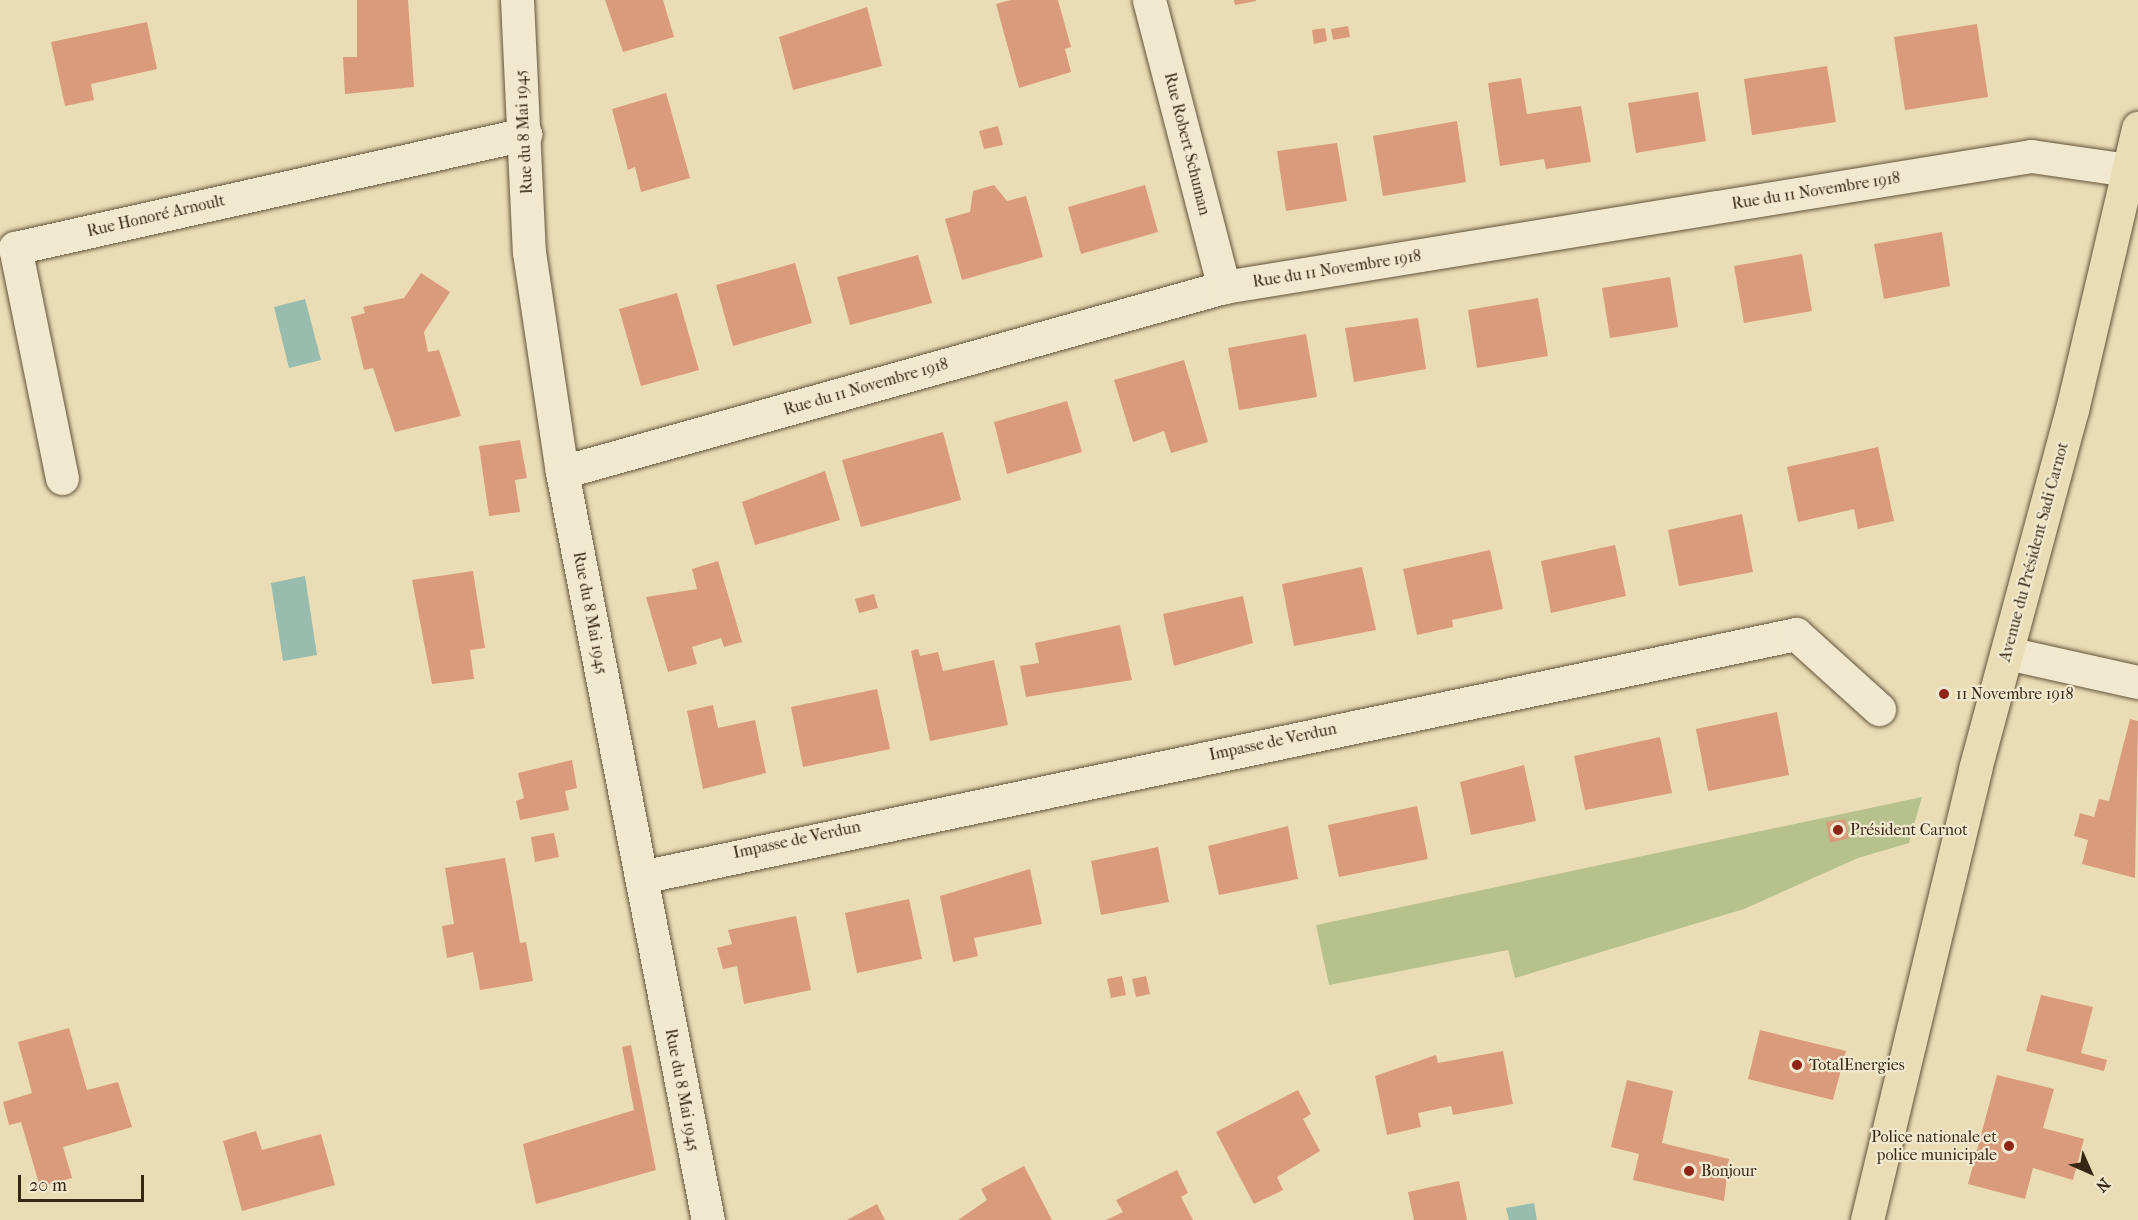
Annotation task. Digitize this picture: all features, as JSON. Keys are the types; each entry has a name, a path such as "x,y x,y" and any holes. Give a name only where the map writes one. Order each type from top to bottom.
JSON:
{"main road":[{"name":"Avenue du Président Sadi Carnot","path":"1866,1220 2007,653 2072,411 2138,128"}],"street":[{"name":"Rue du 8 Mai 1945","path":"517,0 529,252 562,472 708,1220"},
{"name":"Rue Robert Schuman","path":"1149,0 1224,287"},
{"name":"Rue Honoré Arnoult","path":"62,478 15,248 525,134"},
{"name":"Rue du 11 Novembre 1918","path":"562,472 1224,287 2031,156 2128,170"},
{"name":"Impasse de Verdun","path":"641,877 1796,634 1879,709"},
{"path":"2007,653 2138,682"}],"green space":[{"path":"1922,797 1909,843 1858,858 1744,909 1515,978 1508,950 1329,985 1316,925"}],"shaded area":[{"path":"305,299 321,360 289,368 274,307"},
{"path":"305,576 317,655 283,661 271,583"},
{"path":"1534,1203 1537,1220 1509,1220 1506,1208"}],"building":[{"path":"357,0 408,0 414,87 345,94 343,57 357,57"},
{"path":"605,0 663,0 674,37 623,52"},
{"path":"1011,0 1058,0 1071,47 1065,49 1071,72 1019,88 996,4"},
{"path":"1234,0 1256,0 1256,1 1235,5"},
{"path":"867,7 882,66 793,90 779,37"},
{"path":"147,22 157,69 91,84 94,100 65,106 51,42"},
{"path":"1977,24 1988,97 1905,110 1894,37"},
{"path":"1348,26 1350,37 1333,40 1331,29"},
{"path":"1325,28 1327,41 1314,44 1312,30"},
{"path":"1827,66 1836,122 1752,135 1744,79"},
{"path":"1521,78 1527,114 1581,106 1591,162 1546,169 1544,159 1500,166 1488,83"},
{"path":"1698,92 1706,141 1636,153 1628,103"},
{"path":"666,93 690,178 641,192 635,167 628,170 612,109"},
{"path":"1457,121 1466,182 1383,196 1373,136"},
{"path":"998,126 1003,145 984,149 979,131"},
{"path":"1337,143 1347,201 1286,211 1277,151"},
{"path":"994,185 1007,201 1026,196 1043,257 962,280 945,219 970,212 973,191"},
{"path":"1145,185 1158,232 1081,254 1068,207"},
{"path":"1942,232 1950,286 1884,299 1874,244"},
{"path":"1802,254 1812,311 1744,323 1734,266"},
{"path":"918,255 932,303 850,325 837,277"},
{"path":"795,263 812,323 733,346 716,285"},
{"path":"421,273 450,292 424,332 428,352 439,350 461,416 395,432 373,368 364,370 351,317 365,313 363,307 404,298"},
{"path":"1670,277 1678,327 1610,338 1602,288"},
{"path":"677,293 699,370 641,386 619,309"},
{"path":"1538,298 1548,356 1477,368 1468,310"},
{"path":"1418,318 1426,369 1354,382 1345,328"},
{"path":"1306,334 1317,397 1239,410 1228,348"},
{"path":"1184,360 1208,442 1171,453 1164,431 1133,442 1114,380"},
{"path":"1067,401 1082,452 1007,474 994,422"},
{"path":"943,432 961,500 861,527 842,460"},
{"path":"520,440 527,478 515,480 520,512 489,516 479,446"},
{"path":"1878,447 1894,521 1858,529 1854,509 1798,522 1787,467"},
{"path":"825,471 840,520 755,545 742,502"},
{"path":"1742,514 1753,572 1679,586 1668,530"},
{"path":"1615,545 1626,596 1551,613 1541,561"},
{"path":"1490,550 1503,609 1452,620 1453,627 1417,635 1403,569"},
{"path":"718,561 742,642 724,647 721,638 692,647 697,664 668,672 646,597 697,589 692,569"},
{"path":"1362,567 1376,630 1294,646 1282,584"},
{"path":"473,571 485,648 470,650 474,679 432,684 412,580"},
{"path":"874,594 878,608 859,613 855,599"},
{"path":"1243,596 1253,643 1174,666 1163,614"},
{"path":"1120,625 1132,680 1026,697 1020,666 1039,663 1035,643"},
{"path":"918,649 920,656 938,652 943,671 994,660 1008,725 930,741 911,651"},
{"path":"877,689 890,749 803,767 791,707"},
{"path":"713,705 718,728 755,720 766,773 703,789 687,711"},
{"path":"1777,712 1789,775 1708,791 1696,729"},
{"path":"2130,719 2138,721 2135,878 2082,864 2088,840 2074,836 2080,813 2094,817 2099,799 2109,801"},
{"path":"1660,737 1672,793 1585,810 1574,756"},
{"path":"572,760 577,788 565,791 569,810 520,820 516,801 524,798 518,773"},
{"path":"1524,765 1536,821 1471,835 1460,782"},
{"path":"1417,806 1428,859 1339,877 1328,825"},
{"name":"Président Carnot","path":"1845,819 1849,838 1830,843 1826,822"},
{"path":"1288,826 1298,879 1219,895 1208,846"},
{"path":"554,833 559,857 535,862 531,837"},
{"path":"1158,847 1169,902 1101,915 1091,861"},
{"path":"505,858 520,943 526,942 533,981 480,990 473,952 447,958 442,926 454,924 445,868"},
{"path":"1030,869 1042,924 974,938 978,956 953,962 940,896"},
{"path":"909,899 922,959 857,973 845,913"},
{"path":"796,916 811,990 744,1004 737,966 723,969 717,948 732,944 728,930"},
{"path":"1122,976 1126,995 1111,998 1107,979"},
{"path":"1146,976 1150,994 1136,997 1132,979"},
{"path":"2041,995 2093,1007 2081,1053 2107,1060 2104,1071 2026,1051"},
{"path":"69,1028 87,1090 118,1082 132,1127 63,1147 72,1178 40,1187 21,1122 9,1125 3,1102 32,1093 18,1042"},
{"name":"TotalEnergies","path":"1760,1030 1846,1051 1833,1100 1748,1079"},
{"path":"631,1045 656,1170 536,1204 523,1144 634,1110 622,1047"},
{"path":"1503,1051 1513,1104 1453,1115 1451,1106 1418,1113 1421,1127 1387,1135 1375,1076 1436,1055 1438,1063"},
{"name":"Police nationale et police municipale","path":"1997,1075 2054,1089 2043,1128 2084,1139 2073,1180 2033,1168 2025,1199 1968,1184"},
{"path":"1627,1080 1673,1091 1662,1143 1729,1159 1724,1201 1633,1180 1639,1154 1611,1147"},
{"path":"1298,1090 1311,1114 1303,1119 1320,1151 1277,1177 1283,1190 1254,1204 1216,1132"},
{"path":"256,1131 262,1150 321,1134 335,1185 242,1211 223,1141"},
{"path":"1024,1166 1052,1220 958,1220 987,1200 981,1189"},
{"path":"1177,1170 1188,1193 1181,1197 1193,1220 1106,1220 1123,1212 1116,1200"},
{"path":"1459,1181 1467,1220 1414,1220 1408,1192"},
{"path":"877,1204 885,1220 847,1220"}],"place":[{"name":"11 Novembre 1918","path":"1944,694"},
{"name":"Président Carnot","path":"1838,830"},
{"name":"TotalEnergies","path":"1797,1065"},
{"name":"Police nationale et police municipale","path":"2009,1146"},
{"name":"Bonjour","path":"1689,1171"}]}
